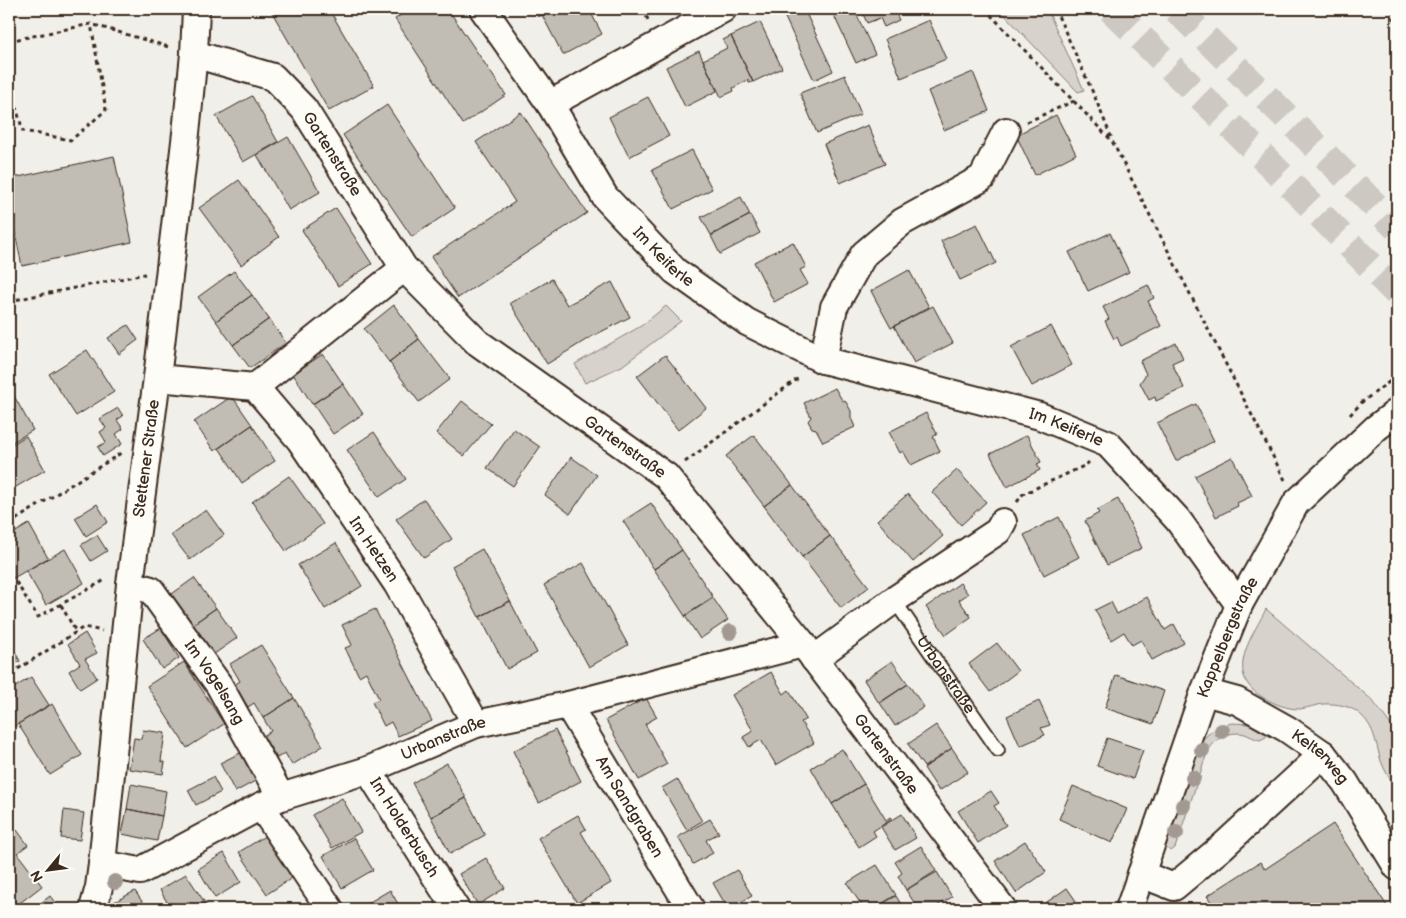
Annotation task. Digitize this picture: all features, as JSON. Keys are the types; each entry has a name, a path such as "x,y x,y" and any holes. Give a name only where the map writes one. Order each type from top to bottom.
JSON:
{"street":[{"name":"Stettener Straße","path":"93,909 102,864 124,636 170,268 194,54 196,9"},
{"name":"Im Keiferle","path":"483,9 550,104 605,197 675,271 747,322 823,360 1040,416 1108,444 1178,520 1239,605"},
{"path":"550,104 724,9"},
{"name":"Gartenstraße","path":"194,54 272,77 304,109 404,268 477,342 666,476 809,651 1003,909"},
{"path":"823,360 834,307 864,254 902,222 982,178 1006,131"},
{"path":"157,378 255,387 404,268"},
{"name":"Im Hetzen","path":"255,387 300,440 397,584 476,724"},
{"name":"Kappelbergstraße","path":"1129,909 1204,692 1239,605 1296,503 1376,428 1397,412"},
{"name":"Urbanstraße","path":"102,864 140,871 271,801 368,770 476,724 809,651 894,600 998,531 1003,522"},
{"name":"Im Vogelsang","path":"131,575 151,590 219,685 271,801 330,909"},
{"name":"Kelterweg","path":"1204,692 1237,701 1287,729 1323,754 1345,782 1397,867"},
{"name":"Am Sandgraben","path":"568,705 691,909"},
{"path":"1141,874 1174,887 1223,846 1323,754"},
{"name":"Im Holderbusch","path":"368,770 456,909"}],"lane":[{"name":"Urbanstraße","path":"894,600 998,750"}],"path":[{"path":"985,9 1112,141"},
{"path":"1055,9 1112,141 1296,503"},
{"path":"1391,9 1397,25"},
{"path":"9,41 92,24 194,54"},
{"path":"9,83 23,131 71,140 106,110 92,24"},
{"path":"1036,118 1074,101"},
{"path":"9,301 170,268"},
{"path":"666,476 823,360"},
{"path":"9,524 149,436"},
{"path":"1003,522 1023,494 1086,465 1108,444"},
{"path":"16,582 38,617 61,604 131,575"},
{"path":"61,604 76,632"},
{"path":"18,669 84,626 124,636"}],"shaded area":[{"path":"999,9 1047,9 1084,90 1078,92"},
{"path":"666,306 681,321 622,366 585,383 575,364 641,326"},
{"path":"1266,609 1372,700 1397,733 1397,792 1381,761 1370,726 1358,713 1344,706 1333,704 1300,709 1286,707 1264,698 1252,689 1245,679 1243,668 1244,656"},
{"path":"1232,723 1251,724 1261,727 1267,733 1266,737 1260,740 1238,733 1226,735 1212,745 1206,756 1175,848 1171,851 1164,844 1197,746 1212,731"}],"building":[{"path":"270,9 329,9 374,86 329,111"},
{"path":"410,9 448,9 506,95 463,124 395,19"},
{"path":"534,9 555,9 538,17"},
{"path":"555,9 589,9 602,34 563,55 542,15"},
{"path":"781,9 804,9 833,71 814,80"},
{"path":"831,9 854,9 875,54 856,63"},
{"path":"861,9 900,9 895,11 899,20 884,27 880,18 867,23"},
{"path":"929,20 946,59 901,78 885,39"},
{"path":"760,22 782,68 753,82 731,36"},
{"path":"731,36 753,82 749,83 748,80 733,88 734,91 721,97 703,60 727,48 723,40"},
{"path":"699,51 717,91 685,107 666,67"},
{"path":"973,72 989,111 944,130 928,91"},
{"path":"845,75 861,114 817,133 800,93"},
{"path":"252,96 278,142 243,162 216,116"},
{"path":"648,97 669,136 629,157 609,117"},
{"path":"387,105 455,208 412,237 343,135"},
{"path":"521,112 587,213 458,298 431,257 515,202 476,142"},
{"path":"1056,115 1076,154 1035,175 1016,135"},
{"path":"868,125 885,164 840,183 824,144"},
{"path":"288,137 320,192 289,210 257,155"},
{"path":"692,150 712,189 673,209 652,170"},
{"path":"114,156 132,242 22,266 9,204 9,179"},
{"path":"239,180 279,237 241,265 199,208"},
{"path":"741,197 750,215 711,235 701,217"},
{"path":"336,208 372,264 338,286 302,230"},
{"path":"750,215 760,233 720,254 711,236"},
{"path":"977,224 996,263 960,280 941,241"},
{"path":"1110,233 1129,272 1088,291 1069,252"},
{"path":"793,242 806,267 800,270 808,284 774,302 754,262"},
{"path":"909,270 929,307 891,328 871,291"},
{"path":"234,271 252,295 216,321 198,297"},
{"path":"552,279 567,305 612,282 630,317 589,338 547,364 510,303"},
{"path":"1148,285 1154,298 1148,301 1161,326 1121,346 1117,337 1114,339 1105,321 1109,319 1103,307"},
{"path":"252,295 269,319 233,345 216,321"},
{"path":"394,305 419,339 389,362 364,329"},
{"path":"933,306 953,343 914,363 894,326"},
{"path":"269,319 286,343 250,368 233,345"},
{"path":"128,325 138,340 119,354 108,338"},
{"path":"1051,326 1072,365 1032,386 1011,347"},
{"path":"419,339 450,379 419,402 389,362"},
{"path":"1176,343 1183,358 1172,363 1184,388 1156,401 1155,397 1149,400 1140,383 1146,374 1140,361"},
{"path":"87,350 114,392 76,416 49,374"},
{"path":"323,354 343,384 312,404 293,374"},
{"path":"665,355 706,408 678,430 637,376"},
{"path":"343,384 363,414 333,434 313,404"},
{"path":"835,388 851,411 851,418 855,427 823,442 816,429 812,428 808,421 811,417 804,403"},
{"path":"14,396 33,430 9,444 9,399"},
{"path":"232,396 252,425 214,451 194,422"},
{"path":"462,401 491,424 464,456 436,433"},
{"path":"1196,404 1214,441 1176,461 1157,423"},
{"path":"118,408 123,416 117,420 123,429 116,434 122,444 103,456 98,447 106,442 100,432 106,428 100,419"},
{"path":"926,413 937,434 933,437 940,451 911,465 903,451 900,453 889,432"},
{"path":"252,425 275,461 242,483 219,448"},
{"path":"514,429 540,447 513,486 487,468"},
{"path":"374,432 406,479 379,497 347,450"},
{"path":"754,435 792,485 764,506 726,456"},
{"path":"1027,435 1041,462 1037,464 1040,470 1007,487 990,454"},
{"path":"26,436 45,470 9,491 9,446"},
{"path":"571,457 597,475 570,514 545,495"},
{"path":"1232,457 1252,496 1237,503 1238,506 1216,517 1195,476"},
{"path":"957,470 986,502 961,525 932,492"},
{"path":"289,476 323,524 286,551 252,502"},
{"path":"792,485 830,536 802,557 764,506"},
{"path":"908,494 943,536 913,562 877,520"},
{"path":"424,499 452,539 424,558 396,519"},
{"path":"1118,499 1142,548 1107,565 1085,521 1099,513 1097,510"},
{"path":"651,503 682,550 654,569 623,521"},
{"path":"97,504 108,522 86,536 75,518"},
{"path":"206,510 224,535 190,560 171,535"},
{"path":"1059,517 1079,557 1044,575 1024,535"},
{"path":"29,524 48,558 10,580 9,536"},
{"path":"97,535 107,551 91,561 81,545"},
{"path":"830,536 869,587 841,608 802,557"},
{"path":"336,543 362,586 325,609 298,565"},
{"path":"65,549 84,583 46,605 26,571"},
{"path":"482,549 510,601 479,617 452,566"},
{"path":"682,550 713,597 685,616 654,569"},
{"path":"583,563 628,645 589,667 544,585"},
{"path":"194,578 216,608 186,629 165,599"},
{"path":"960,583 968,594 959,600 971,617 946,635 926,607"},
{"path":"1147,597 1165,630 1174,624 1184,643 1152,660 1141,640 1132,645 1124,632 1111,640 1095,610 1111,602 1117,614"},
{"path":"713,598 728,620 700,639 685,616"},
{"path":"510,601 537,653 507,669 480,617"},
{"path":"216,608 237,638 207,659 186,629"},
{"path":"375,609 432,721 398,736 391,722 384,726 372,702 379,699 366,672 359,676 345,648 352,645 342,625"},
{"path":"161,628 179,658 162,669 143,639"},
{"path":"85,633 97,653 85,659 97,678 80,689 69,671 80,664 68,644"},
{"path":"9,641 20,661 9,667"},
{"path":"997,643 1018,671 990,692 969,664"},
{"path":"261,645 294,698 263,718 254,703 248,707 234,685 240,681 230,664"},
{"path":"892,661 908,684 879,703 864,680"},
{"path":"184,662 224,724 187,748 147,686"},
{"path":"771,672 784,694 789,690 806,719 801,722 814,743 776,765 761,740 749,747 743,737 753,731 732,695"},
{"path":"1116,675 1164,691 1153,724 1105,708"},
{"path":"31,677 49,705 13,727 9,719 9,691"},
{"path":"908,684 924,707 895,726 880,703"},
{"path":"294,698 323,746 292,765 285,753 277,758 263,736 271,731 263,718"},
{"path":"646,698 657,717 645,724 667,764 639,780 606,720"},
{"path":"1039,701 1050,725 1041,728 1045,735 1020,746 1007,716"},
{"path":"52,704 82,755 50,775 18,724"},
{"path":"936,725 952,748 924,767 908,744"},
{"path":"143,730 165,733 161,761 165,762 163,774 129,769 134,738 141,739"},
{"path":"555,730 581,781 539,803 513,751"},
{"path":"1107,738 1143,750 1133,779 1097,766"},
{"path":"952,748 968,772 939,791 924,768"},
{"path":"842,749 864,784 832,804 811,768"},
{"path":"242,752 257,780 235,792 220,763"},
{"path":"447,763 466,798 431,817 412,783"},
{"path":"213,777 221,792 196,805 188,790"},
{"path":"677,779 702,821 687,830 662,788"},
{"path":"131,784 166,791 162,816 127,809"},
{"path":"864,784 886,820 890,817 892,819 873,831 876,836 859,847 832,804"},
{"path":"1073,786 1127,809 1112,843 1059,819"},
{"path":"991,791 999,803 994,806 1006,825 978,843 958,811"},
{"path":"342,798 361,832 332,848 312,815"},
{"path":"466,798 485,835 450,854 431,817"},
{"path":"127,809 162,816 157,841 122,834"},
{"path":"64,810 84,813 80,840 61,838"},
{"path":"902,814 916,838 895,850 881,827"},
{"path":"578,815 586,829 581,832 611,883 577,903 538,838"},
{"path":"710,819 719,833 706,840 713,853 693,864 678,837"},
{"path":"1333,824 1389,909 1216,909 1207,896 1260,862 1265,869"},
{"path":"17,830 28,845 17,853 42,886 12,909 9,909 9,836"},
{"path":"265,836 292,878 267,894 239,852"},
{"path":"354,838 373,870 342,888 323,856"},
{"path":"1025,841 1046,872 1016,893 995,861"},
{"path":"921,846 936,871 906,890 898,876 902,873 895,862"},
{"path":"224,853 241,882 215,898 198,869"},
{"path":"486,858 505,888 478,905 459,874"},
{"path":"877,865 896,895 873,909 864,909 847,883"},
{"path":"737,870 752,896 728,909 713,883"},
{"path":"937,872 952,897 932,909 923,909 920,905 917,907 906,890"},
{"path":"186,874 209,909 171,909 160,890"},
{"path":"1067,888 1076,901 1069,905 1072,909 1037,909"},
{"path":"390,890 401,909 365,909 363,906"},
{"path":"135,891 147,909 113,909 114,902"},
{"path":"50,896 60,909 33,909"},
{"path":"896,896 904,909 873,909"}],"tunnel":[{"path":"1111,9 1272,166 1397,293"},
{"path":"1176,9 1397,228"}]}
